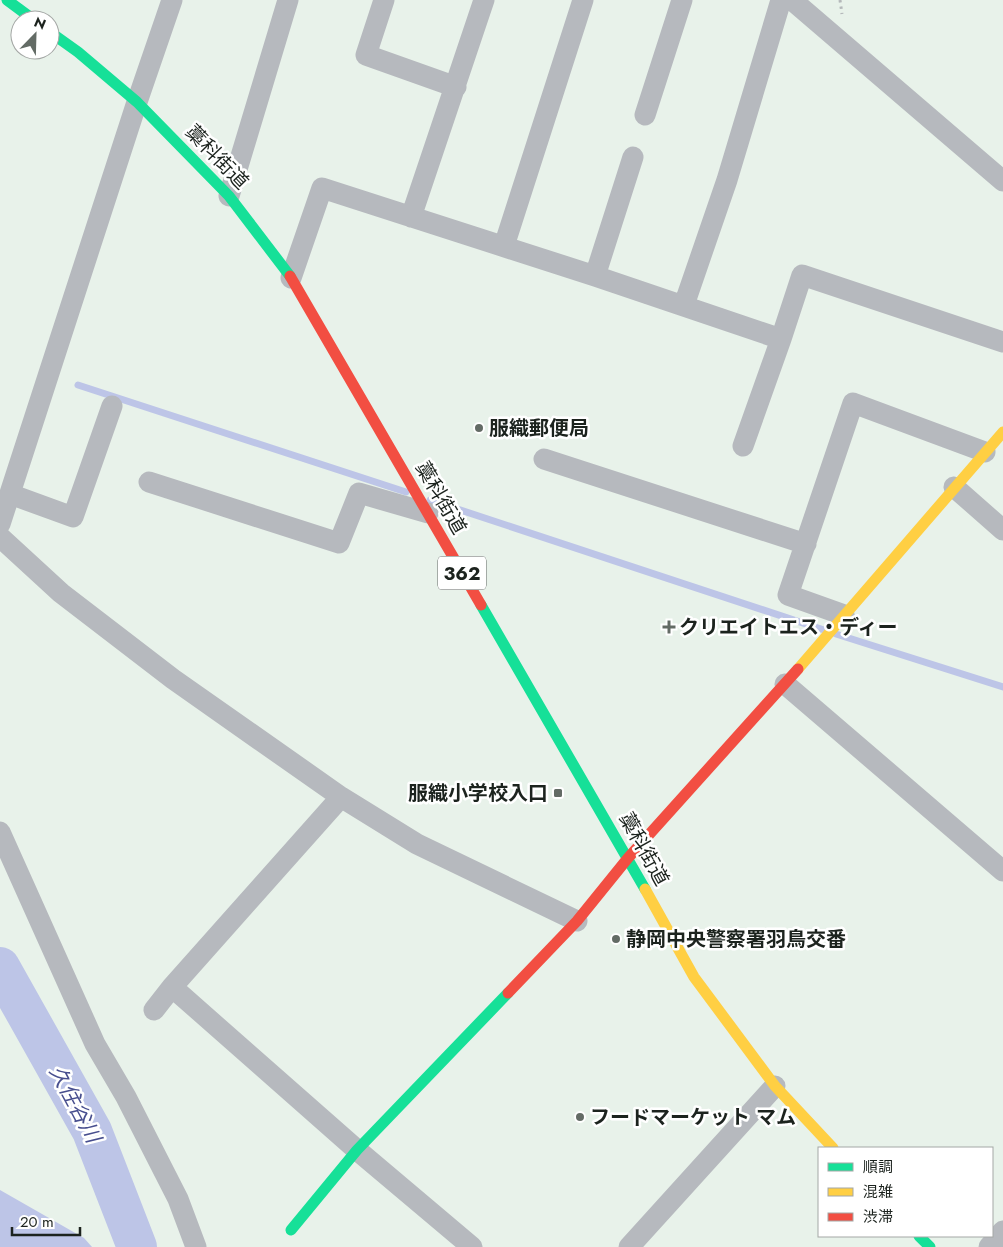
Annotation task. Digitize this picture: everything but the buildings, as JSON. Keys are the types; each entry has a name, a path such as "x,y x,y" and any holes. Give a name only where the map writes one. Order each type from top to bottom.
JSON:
{"main road":[{"path":"7,0 20,10"},
{"name":"藁科街道","path":"60,39 137,102 229,196 291,278 628,858 694,976 775,1086 832,1147"},
{"path":"291,1230 357,1150 577,921 628,858 786,684 1003,432"},
{"path":"920,1237 930,1247"}],"street":[{"path":"0,524 172,0"},
{"path":"229,196 288,0"},
{"path":"384,0 366,55 456,86"},
{"path":"412,217 484,0"},
{"path":"504,246 583,0"},
{"path":"644,116 682,0"},
{"path":"684,305 727,180 781,0"},
{"path":"792,0 1003,181"},
{"path":"595,276 633,157"},
{"path":"291,278 322,188 684,305 781,339"},
{"path":"743,446 802,276 1003,342"},
{"path":"844,615 788,595 853,403 985,452"},
{"path":"10,494 73,517 112,406"},
{"path":"544,459 806,544"},
{"path":"149,482 339,543 359,493 428,513"},
{"path":"954,487 1003,530"},
{"path":"0,537 61,593 158,667 341,797 417,844 577,921"},
{"path":"786,684 1003,872"},
{"path":"154,1010 172,987 341,797"},
{"path":"0,832 95,1044 126,1097 178,1199 196,1247"},
{"path":"172,987 357,1150 472,1247"},
{"path":"638,1245 775,1086"},
{"path":"989,1247 1003,1231"}],"water":[{"path":"0,1190 84,1238 92,1247 0,1247"}],"waterway":[{"path":"78,385 406,492"},
{"path":"430,500 824,630"},
{"path":"836,634 1003,687"},
{"name":"久住谷川","path":"0,967 92,1131 137,1247"}],"traffic: fast":[{"path":"7,0 20,10"},
{"path":"60,39 137,102 229,196 290,276"},
{"path":"481,605 645,889"},
{"path":"291,1230 357,1150 508,993"},
{"path":"920,1237 930,1247"}],"traffic: slow":[{"path":"798,669 1003,432"},
{"path":"645,889 694,977 775,1086 832,1147"}],"traffic: jam":[{"path":"290,276 481,605"},
{"path":"508,993 577,921 628,858 798,669"}],"place":[{"name":"服織郵便局","path":"479,428"},
{"name":"クリエイトエス・ディー","path":"669,627"},
{"name":"服織小学校入口","path":"558,793"},
{"name":"静岡中央警察署羽鳥交番","path":"616,939"},
{"name":"フードマーケット マム","path":"580,1117"}]}
